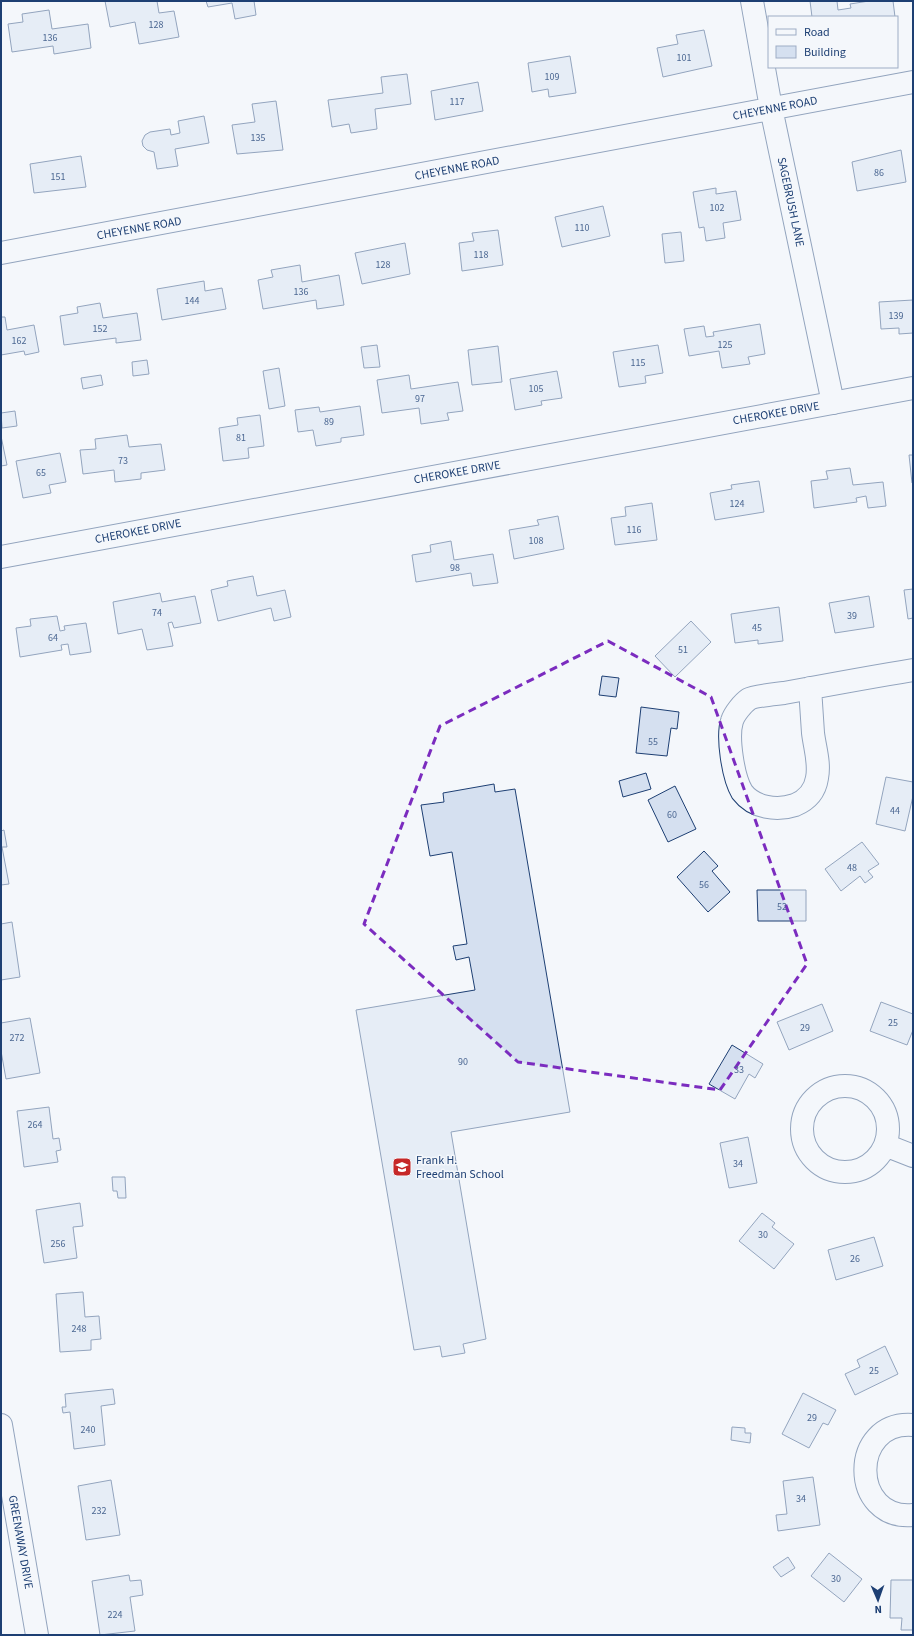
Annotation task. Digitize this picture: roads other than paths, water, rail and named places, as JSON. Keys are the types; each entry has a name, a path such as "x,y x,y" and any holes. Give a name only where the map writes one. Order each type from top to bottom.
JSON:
{"street":[{"name":"SAGEBRUSH LANE","path":"752,1 771,108 833,403"},
{"name":"CHEYENNE ROAD","path":"1,253 913,82"},
{"name":"CHEROKEE DRIVE","path":"1,557 913,388"},
{"path":"810,688 818,765 815,787 808,797 790,806 772,808 756,803 743,792 737,782 730,732 732,720 749,699 810,688 913,670"},
{"path":"885,1145 913,1156"},
{"name":"GREENAWAY DRIVE","path":"1,1425 37,1635"},
{"path":"913,1425 897,1426 889,1429 880,1436 868,1452 864,1469 868,1489 874,1499 892,1512 900,1515 913,1515"}],"place":[{"name":"Frank H. Freedman School","path":"402,1167"}]}
